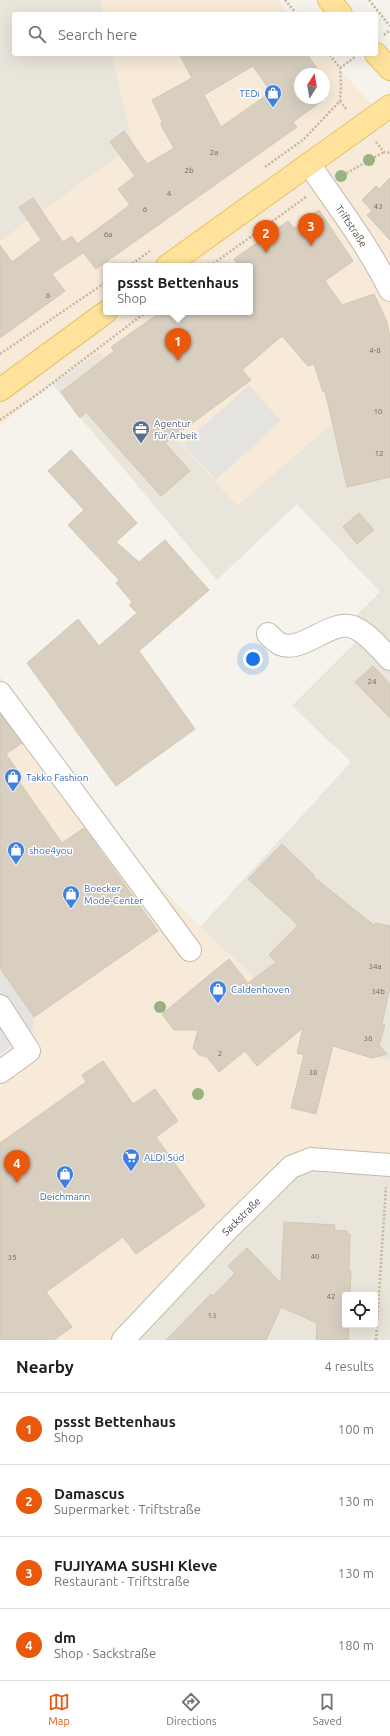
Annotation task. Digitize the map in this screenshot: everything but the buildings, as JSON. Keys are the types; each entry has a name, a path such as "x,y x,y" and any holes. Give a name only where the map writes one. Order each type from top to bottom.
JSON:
{"main road":[{"path":"329,0 339,12"},
{"path":"378,56 390,69"},
{"path":"171,263 390,106"},
{"path":"0,390 103,314"}],"street":[{"name":"Triftstraße","path":"309,164 353,227 380,269 390,290"},
{"path":"268,634 280,644 295,645 338,626 352,627 368,636 390,659"},
{"path":"0,693 190,950"},
{"path":"0,1006 29,1051 0,1072"},
{"name":"Sackstraße","path":"124,1340 225,1232 291,1167 311,1159 389,1165"}],"path":[{"path":"286,0 295,12"},
{"path":"369,0 390,26"},
{"path":"261,170 304,139 340,102 340,68 331,56"},
{"path":"340,68 356,56"},
{"path":"384,152 390,153"},
{"path":"214,263 275,219"},
{"path":"0,354 103,284"},
{"path":"0,420 42,391 142,315"},
{"path":"376,1340 389,1165"}],"shaded area":[{"path":"0,0 101,0 104,12 12,12 12,56 112,56 133,146 0,241"},
{"path":"101,0 278,0 288,12 104,12"},
{"path":"112,56 328,56 390,125 390,373 237,506 99,352 52,384 0,425 0,241 133,146"},
{"path":"99,352 237,505 390,373 390,1062 318,1038 200,927 351,762 292,706 360,638 357,615 380,592 297,504 217,580 52,384"},
{"path":"249,385 281,421 216,480 183,444"},
{"path":"0,676 138,863 200,927 318,1038 390,1062 390,1165 311,1159 123,1340 0,1340"},
{"path":"0,968 34,1017 33,1030 0,1054"},
{"path":"390,1165 390,1340 123,1340 291,1167"}],"place":[{"name":"TEDi","path":"273,108"},
{"name":"FUJIYAMA SUSHI Kleve","path":"311,246"},
{"name":"Damascus","path":"266,253"},
{"name":"pssst Bettenhaus","path":"178,361"},
{"name":"Agentur für Arbeit","path":"141,444"},
{"name":"Takko Fashion","path":"13,792"},
{"name":"shoe4you","path":"16,865"},
{"name":"Boecker Mode-Center","path":"71,909"},
{"name":"Caldenhoven","path":"218,1004"},
{"name":"ALDI Süd","path":"131,1172"},
{"name":"dm","path":"17,1183"},
{"name":"Deichmann","path":"65,1189"}]}
